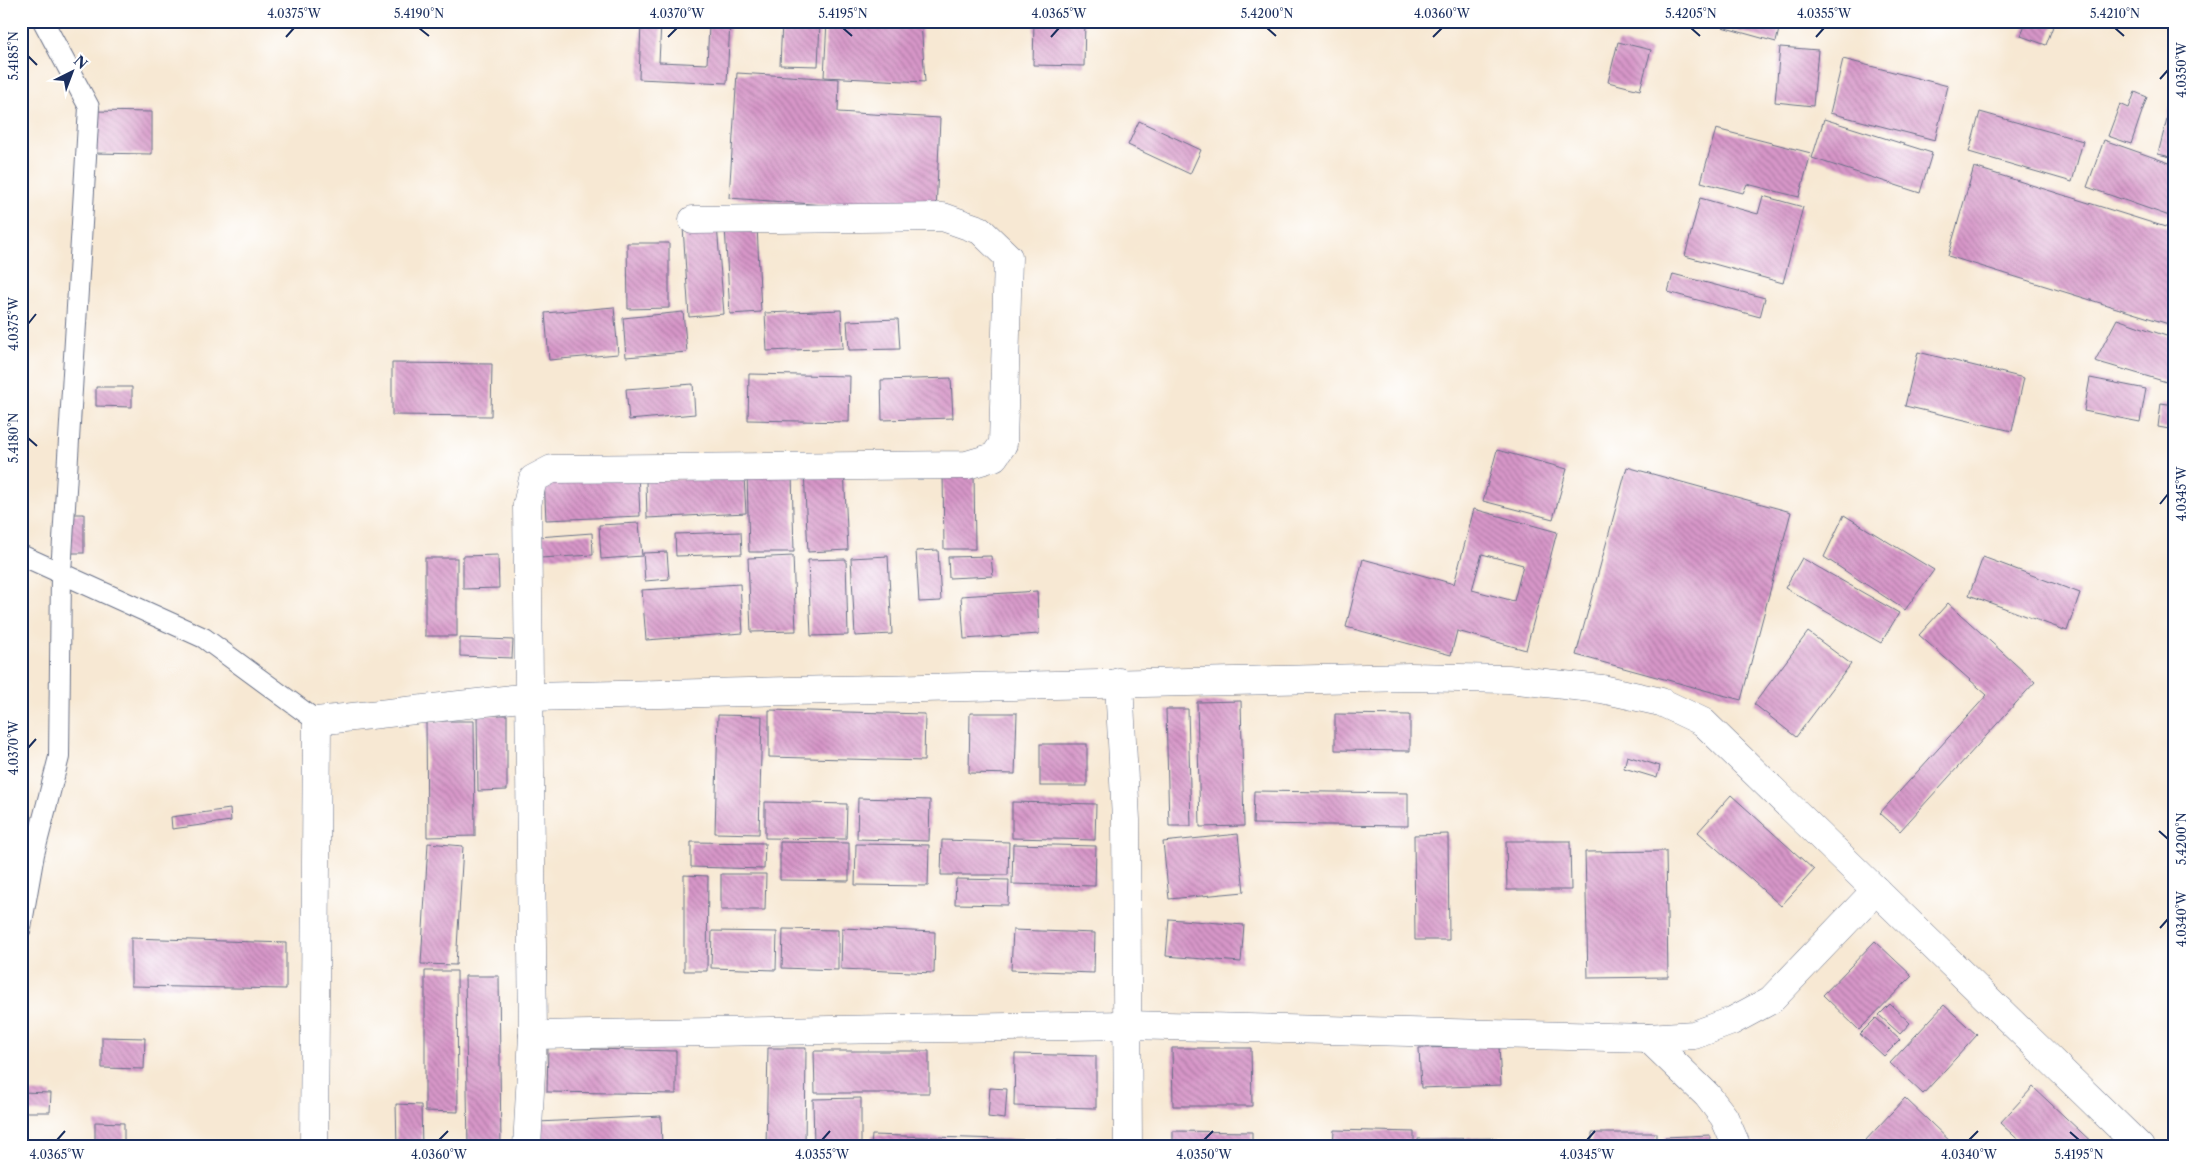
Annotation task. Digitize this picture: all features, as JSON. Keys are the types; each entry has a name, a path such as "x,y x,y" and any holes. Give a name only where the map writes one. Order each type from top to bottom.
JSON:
{"street":[{"path":"527,1147 533,1035 527,505 533,479 552,469 967,465 994,457 1003,444 1008,257 980,230 943,217 693,220"},
{"path":"314,1147 317,721 530,697 1119,682 1410,677 1508,679 1602,689 1661,702 1703,722 2140,1147"},
{"path":"1119,682 1126,820 1128,1147"},
{"path":"533,1035 1127,1025 1648,1038 1694,1035 1732,1020 1771,1000 1876,890"},
{"path":"1648,1038 1707,1095 1724,1117 1737,1147"}],"lane":[{"path":"21,928 34,854 59,757 62,573 89,107 43,21"},
{"path":"21,555 204,638 317,721"}],"building":[{"path":"641,21 730,21 727,83 639,79","holes":["661,23 709,26 707,64 659,62"]},
{"path":"782,21 820,22 818,66 780,65"},
{"path":"827,21 921,21 925,82 824,77"},
{"path":"1034,21 1085,21 1084,66 1033,65"},
{"path":"1724,21 1781,21 1776,42 1722,27"},
{"path":"2026,21 2055,21 2046,45 2021,36"},
{"path":"1618,42 1651,50 1640,90 1608,82"},
{"path":"1780,47 1818,50 1813,106 1775,102"},
{"path":"1843,59 1948,86 1935,140 1830,113"},
{"path":"737,73 839,79 838,112 940,118 936,213 729,198"},
{"path":"2135,92 2147,97 2131,144 2108,136 2120,104 2129,108"},
{"path":"2171,103 2175,104 2175,158 2158,154"},
{"path":"93,111 152,112 152,154 92,153"},
{"path":"1980,112 2083,141 2072,182 1969,152"},
{"path":"1824,119 1932,153 1920,193 1812,158"},
{"path":"1139,121 1201,150 1190,174 1128,145"},
{"path":"1716,129 1811,153 1799,197 1747,184 1743,193 1701,182"},
{"path":"2104,140 2175,165 2175,218 2087,187"},
{"path":"1974,167 2175,230 2175,326 1948,256"},
{"path":"1763,196 1803,207 1783,283 1685,256 1700,198 1758,214"},
{"path":"717,225 724,314 689,317 683,227"},
{"path":"757,225 761,312 730,314 725,226"},
{"path":"627,243 669,243 669,308 628,309"},
{"path":"1673,274 1765,298 1760,317 1668,292"},
{"path":"614,307 618,354 549,360 545,313"},
{"path":"841,310 843,348 767,351 765,313"},
{"path":"683,312 687,352 626,357 623,318"},
{"path":"898,319 900,349 849,350 847,321"},
{"path":"2117,319 2175,339 2175,372 2170,383 2095,361"},
{"path":"1918,352 2024,378 2012,431 1905,406"},
{"path":"392,363 492,364 491,416 392,415"},
{"path":"749,374 850,376 849,422 748,420"},
{"path":"951,378 953,418 882,420 881,380"},
{"path":"2090,378 2146,389 2140,422 2084,411"},
{"path":"693,384 695,414 629,420 626,389"},
{"path":"96,387 132,387 132,407 96,406"},
{"path":"2161,403 2175,405 2175,430 2158,427"},
{"path":"1497,450 1567,469 1553,519 1483,501"},
{"path":"1627,467 1791,512 1741,700 1576,655"},
{"path":"844,468 848,550 808,552 804,470"},
{"path":"974,471 975,549 944,549 943,472"},
{"path":"638,473 640,516 546,520 544,478"},
{"path":"792,473 794,552 749,552 747,474"},
{"path":"744,476 746,513 647,518 646,481"},
{"path":"1474,509 1557,532 1526,650 1457,631 1451,655 1346,627 1363,559 1454,584","holes":["1482,554 1523,565 1514,601 1472,590"]},
{"path":"67,514 84,514 84,553 67,553"},
{"path":"1844,515 1934,570 1905,610 1824,557"},
{"path":"639,523 642,556 601,559 599,525"},
{"path":"741,532 742,554 676,556 675,534"},
{"path":"592,533 593,555 540,558 538,537"},
{"path":"938,550 941,601 919,602 916,551"},
{"path":"667,552 669,579 645,581 643,553"},
{"path":"498,555 499,588 463,589 463,556"},
{"path":"793,556 796,631 751,632 748,558"},
{"path":"888,556 892,634 855,636 851,558"},
{"path":"991,556 993,576 949,578 948,557"},
{"path":"1983,557 2080,593 2067,631 1969,595"},
{"path":"425,558 457,558 457,636 425,636"},
{"path":"1802,558 1899,613 1881,643 1785,588"},
{"path":"846,559 848,635 811,636 808,560"},
{"path":"740,584 743,633 646,640 642,590"},
{"path":"1037,591 1039,634 964,639 961,596"},
{"path":"1948,603 2035,682 1900,831 1880,813 1987,695 1919,635"},
{"path":"1808,632 1851,664 1796,737 1754,704"},
{"path":"460,638 513,640 512,658 460,656"},
{"path":"1241,701 1244,826 1200,827 1197,702"},
{"path":"1166,709 1188,709 1191,826 1169,826"},
{"path":"769,710 925,714 924,761 769,757"},
{"path":"970,713 1017,713 1015,774 969,773"},
{"path":"1335,714 1410,715 1410,751 1335,750"},
{"path":"477,715 507,715 507,790 478,791"},
{"path":"718,715 762,716 759,834 715,833"},
{"path":"426,721 474,721 475,836 427,837"},
{"path":"1040,744 1087,744 1087,786 1040,786"},
{"path":"1627,756 1660,766 1657,778 1624,768"},
{"path":"1254,791 1408,793 1408,826 1253,824"},
{"path":"1731,795 1814,870 1781,906 1698,832"},
{"path":"858,798 930,800 929,841 857,839"},
{"path":"765,802 847,804 846,839 765,838"},
{"path":"1012,802 1096,804 1095,840 1012,838"},
{"path":"230,809 231,821 172,829 171,817"},
{"path":"1238,834 1244,892 1169,899 1163,842"},
{"path":"1448,834 1449,940 1415,940 1414,835"},
{"path":"942,840 1009,842 1008,875 941,875"},
{"path":"1506,841 1570,841 1571,890 1507,890"},
{"path":"691,842 765,843 764,869 691,867"},
{"path":"780,842 849,843 849,881 780,880"},
{"path":"428,843 463,846 456,965 421,964"},
{"path":"856,844 929,845 928,886 855,885"},
{"path":"1013,844 1096,846 1095,886 1012,884"},
{"path":"1666,851 1668,977 1588,978 1585,852"},
{"path":"721,874 766,874 765,910 721,910"},
{"path":"684,875 708,876 707,971 684,971"},
{"path":"956,879 1009,880 1008,905 955,904"},
{"path":"1169,919 1244,925 1241,962 1166,956"},
{"path":"842,928 935,932 934,973 841,969"},
{"path":"783,929 838,930 838,970 782,968"},
{"path":"1013,930 1095,933 1094,973 1011,970"},
{"path":"712,931 777,932 776,970 711,968"},
{"path":"131,938 286,943 286,989 131,986"},
{"path":"1875,941 1912,976 1859,1030 1823,995"},
{"path":"425,971 457,971 458,1112 425,1111"},
{"path":"465,976 499,976 501,1147 468,1147"},
{"path":"1890,1004 1910,1023 1900,1034 1879,1015"},
{"path":"1944,1005 1977,1035 1923,1094 1890,1063"},
{"path":"1876,1018 1900,1040 1884,1056 1860,1034"},
{"path":"102,1037 145,1038 144,1069 102,1068"},
{"path":"1499,1046 1501,1085 1421,1088 1419,1048"},
{"path":"548,1048 676,1051 676,1094 547,1092"},
{"path":"768,1048 806,1048 805,1147 766,1147"},
{"path":"1172,1048 1251,1048 1252,1106 1173,1106"},
{"path":"814,1051 929,1051 929,1093 815,1093"},
{"path":"1015,1054 1096,1056 1096,1108 1014,1106"},
{"path":"2033,1087 2097,1147 2026,1147 2000,1123"},
{"path":"990,1088 1007,1089 1005,1119 988,1117"},
{"path":"21,1092 51,1093 50,1112 21,1112"},
{"path":"861,1098 861,1147 814,1147 813,1099"},
{"path":"1905,1098 1956,1147 1869,1147 1864,1142"},
{"path":"396,1104 421,1105 422,1147 397,1147"},
{"path":"661,1116 662,1147 539,1147 538,1122"},
{"path":"95,1122 124,1123 124,1147 95,1147"},
{"path":"1334,1130 1414,1132 1414,1147 1333,1147"},
{"path":"1173,1131 1252,1132 1252,1147 1173,1147"},
{"path":"1592,1133 1656,1133 1656,1147 1592,1147"},
{"path":"872,1135 1095,1142 1095,1147 871,1147"},
{"path":"1710,1135 1710,1147 1665,1147 1665,1137"},
{"path":"1497,1138 1497,1147 1418,1147 1418,1139"}]}
